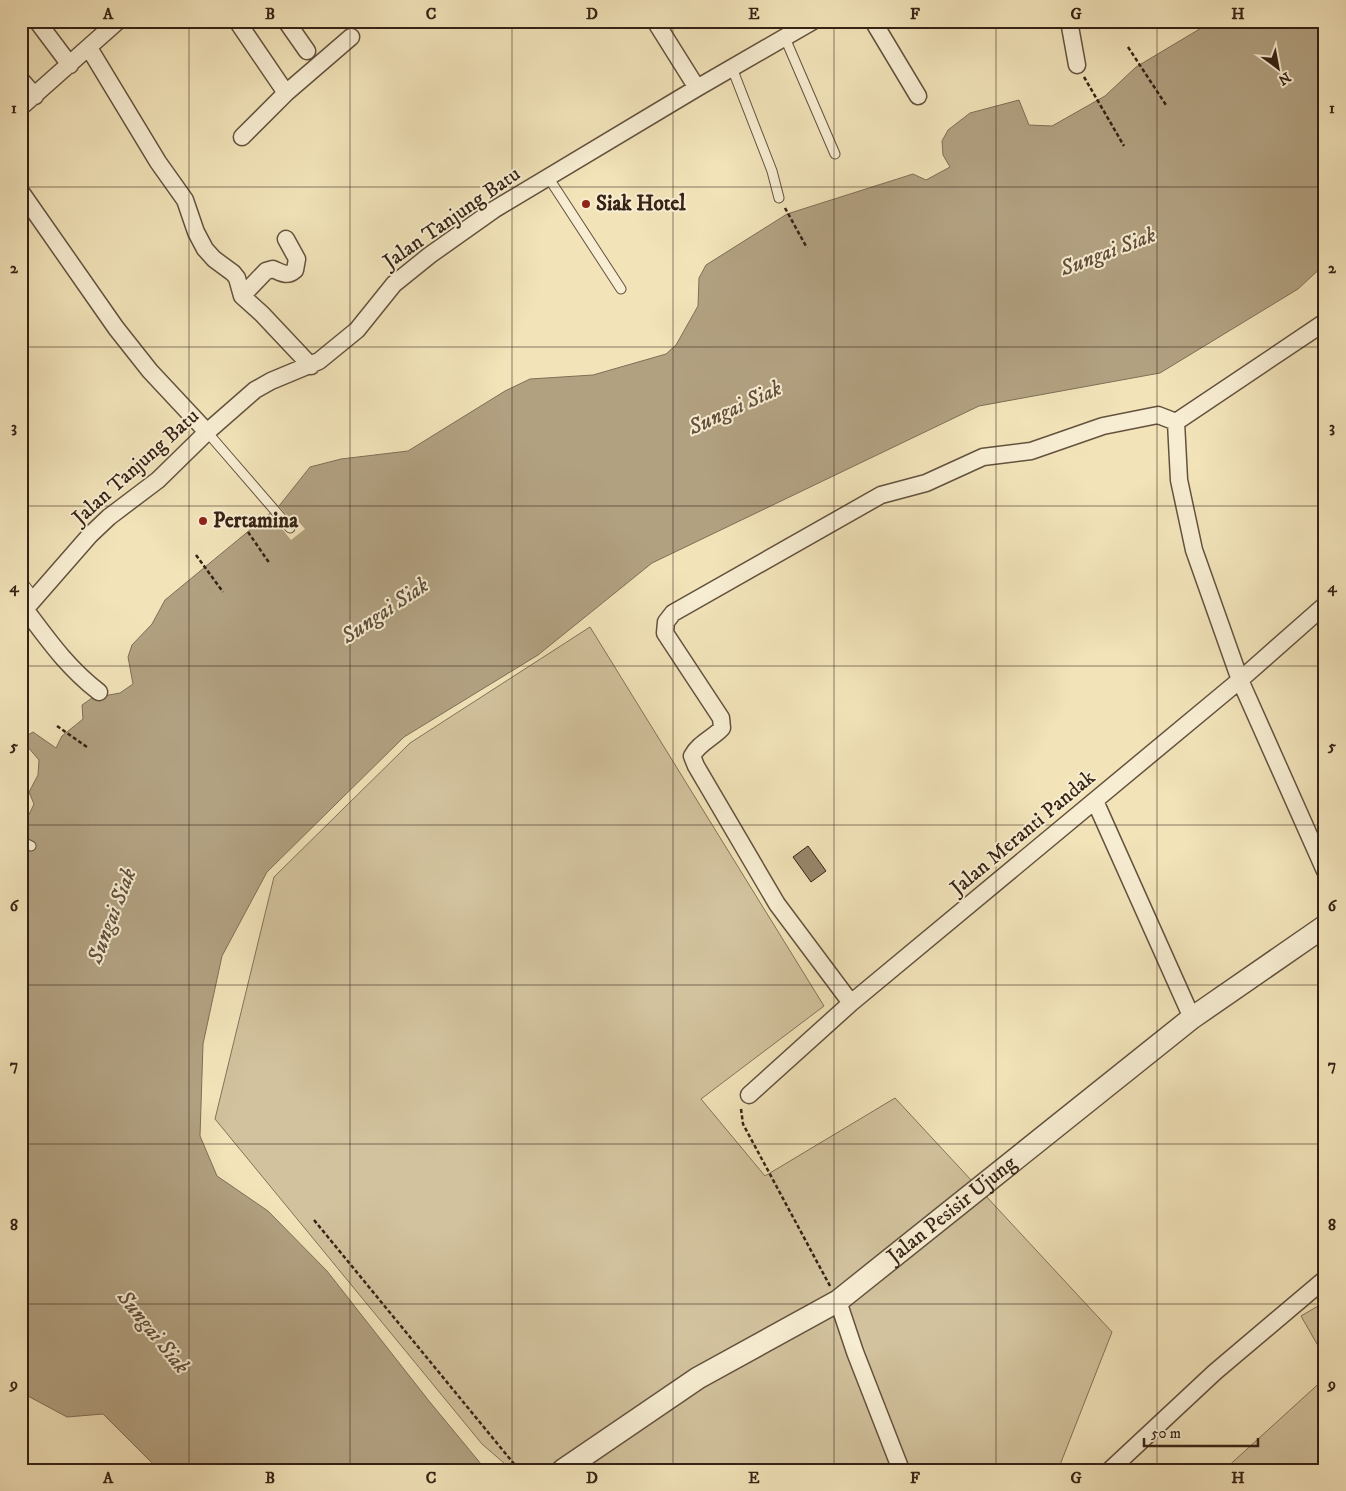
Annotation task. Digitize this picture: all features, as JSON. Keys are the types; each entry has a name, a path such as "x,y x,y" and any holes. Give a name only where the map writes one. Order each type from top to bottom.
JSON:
{"street":[{"path":"37,21 70,65"},
{"path":"21,107 118,21"},
{"path":"237,21 286,93"},
{"path":"286,21 307,52"},
{"path":"655,21 697,88"},
{"name":"Jalan Tanjung Batu","path":"27,607 90,534 109,517 158,480 207,432 255,390 271,381 311,366 357,330 394,284 495,209 813,21"},
{"path":"873,21 918,96"},
{"path":"1068,21 1077,65"},
{"path":"242,137 286,93 352,38"},
{"path":"89,48 158,162 185,200 196,232 205,248 214,259 237,278 242,296 262,314 311,366"},
{"path":"21,80 34,96"},
{"path":"21,192 116,328 150,371 207,432"},
{"path":"242,296 266,271 273,269 282,274 287,274 295,270 297,259 286,239"},
{"path":"1176,422 1325,322"},
{"path":"851,1003 777,904 696,766 692,756 696,748 722,728 721,718 665,633 666,622 673,613 881,495 926,483 983,457 1031,451 1103,426 1158,414 1176,422"},
{"path":"1176,422 1179,480 1194,550 1240,680 1325,871"},
{"name":"Jalan Meranti Pandak","path":"749,1095 851,1003 1240,680 1325,605"},
{"path":"27,607 60,655 79,676 99,692"},
{"path":"1095,801 1192,1018"},
{"name":"Jalan Pesisir Ujung","path":"563,1470 698,1378 838,1301 1192,1018 1325,926"},
{"path":"1110,1470 1216,1372 1325,1279"},
{"path":"838,1301 901,1470"}],"lane":[{"path":"785,38 836,154"},
{"path":"732,68 772,171 779,198"},
{"path":"548,177 621,290"},
{"path":"207,432 290,528"},
{"path":"21,580 27,607"},
{"path":"21,841 30,846"}],"path":[{"path":"1128,47 1166,105"},
{"path":"1077,65 1124,146"},
{"path":"779,198 807,248"},
{"path":"248,532 270,564"},
{"path":"196,555 223,592"},
{"path":"57,726 87,747"},
{"path":"749,1095 741,1107 743,1124 838,1301"},
{"path":"314,1220 519,1470"}],"shaded area":[{"path":"590,627 824,1006 701,1099 765,1176 895,1098 1112,1332 1058,1470 512,1470 482,1444 215,1119 274,877 410,743"},
{"path":"1325,1302 1325,1358 1301,1316"},
{"path":"1325,1378 1325,1470 1224,1470"}],"water":[{"name":"Sungai Siak","path":"1213,21 1325,21 1325,264 1298,289 1160,373 979,406 652,563 538,655 404,737 267,872 222,956 203,1044 200,1136 217,1176 268,1211 327,1271 486,1470 159,1470 103,1414 67,1417 21,1391 21,831 34,804 29,792 38,775 39,760 21,739 33,732 56,748 62,736 83,719 82,705 92,698 120,693 133,684 128,657 132,645 152,624 165,600 279,506 310,467 341,459 408,451 505,391 530,379 593,375 666,354 676,345 698,306 699,278 706,265 787,214 913,174 926,180 950,167 943,155 942,141 948,130 970,113 1019,100 1029,125 1052,126 1105,96 1136,67"}],"pier":[{"path":"279,506 294,524 298,521 305,529 291,540 270,514"}],"building":[{"path":"808,846 826,871 811,882 793,857"}],"place":[{"name":"Siak Hotel","path":"586,204"},
{"name":"Pertamina","path":"203,521"}]}
